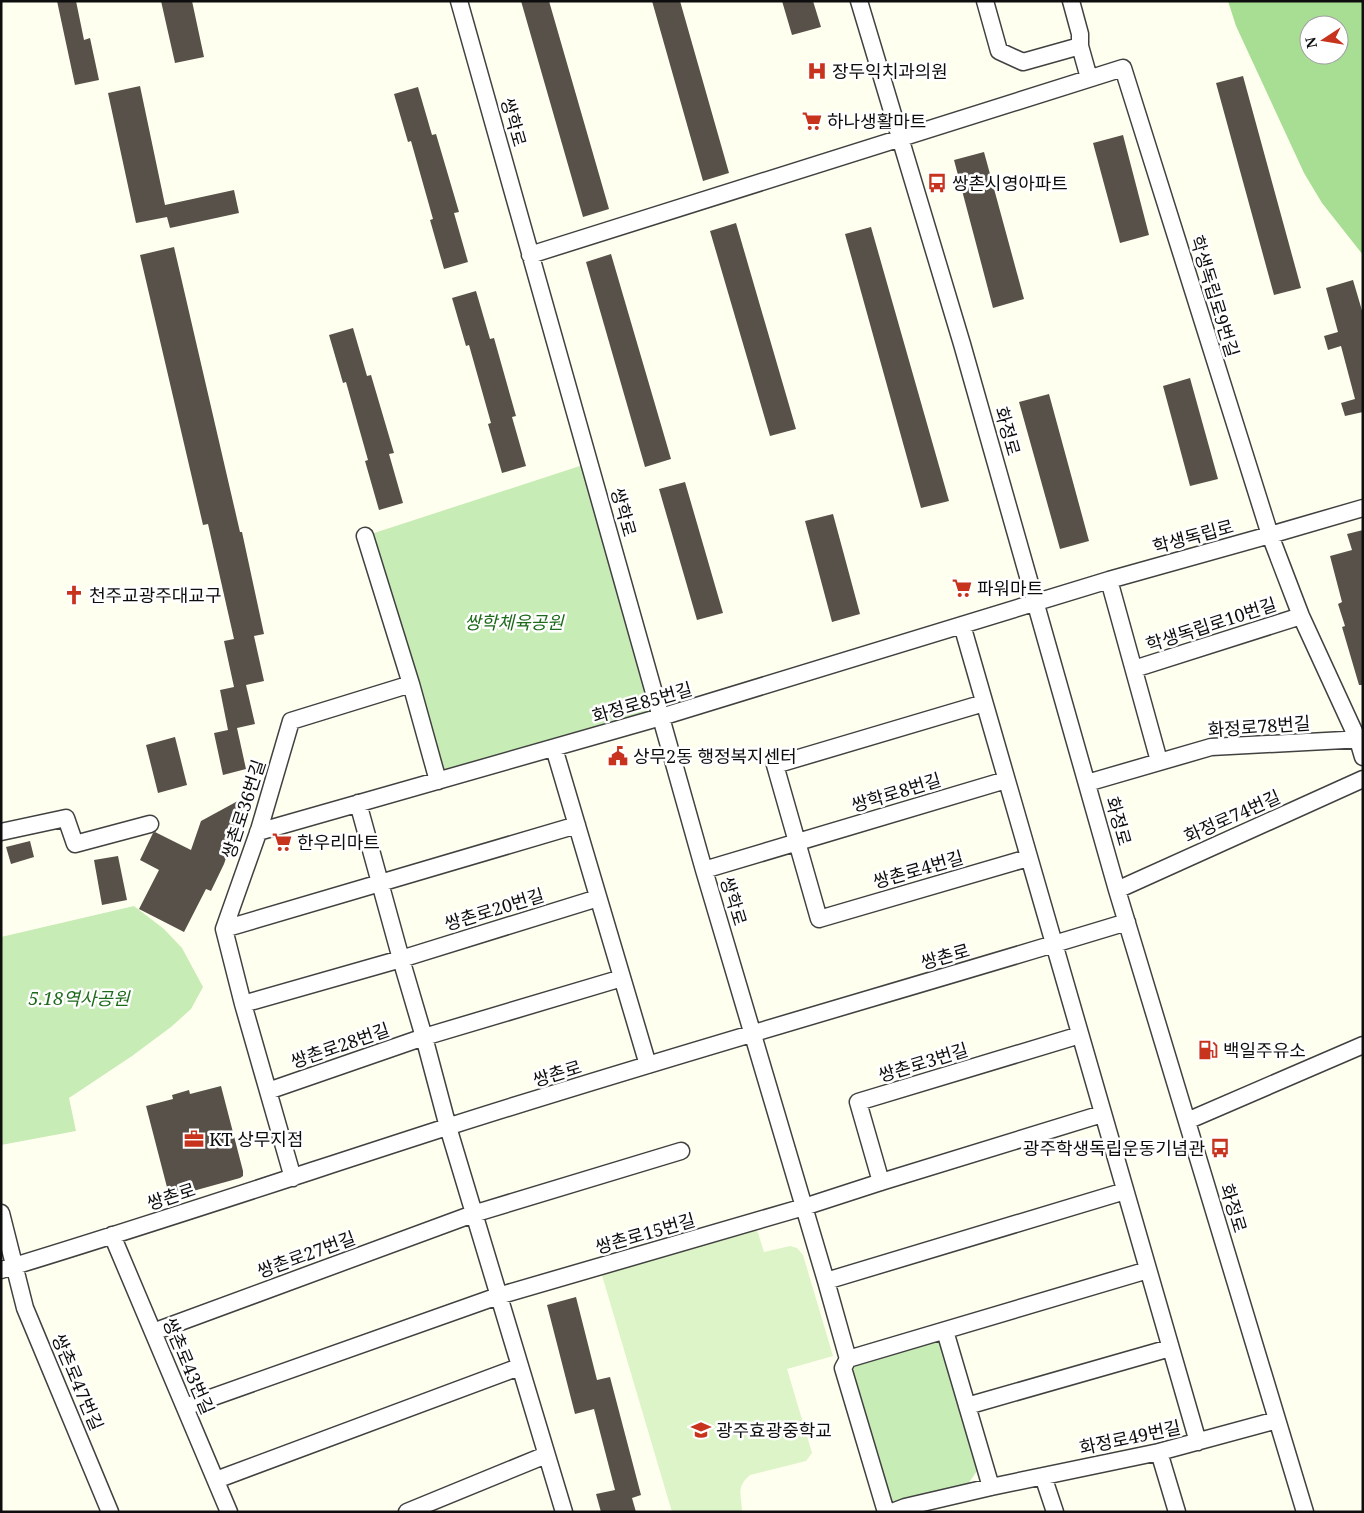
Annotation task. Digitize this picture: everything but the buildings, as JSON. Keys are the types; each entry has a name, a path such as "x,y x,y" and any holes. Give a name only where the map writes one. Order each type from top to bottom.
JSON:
{"street":[{"name":"쌍학로","path":"459,1 704,870 753,1033"},
{"name":"화정로","path":"860,1 962,344 1117,890 1305,1512"},
{"path":"985,1 999,51 1022,62 1080,46"},
{"path":"530,255 1088,78 1080,46 1080,34 1071,1"},
{"name":"학생독립로9번길","path":"1088,78 1123,68 1270,535"},
{"name":"학생독립로","path":"1035,603 1109,580 1363,508"},
{"name":"학생독립로10번길","path":"1270,535 1301,616 1360,739 1363,757"},
{"path":"365,536 411,684 438,781"},
{"path":"1109,580 1159,761"},
{"name":"화정로85번길","path":"258,832 661,717 1035,603"},
{"name":"학생독립로10번길","path":"1134,669 1301,616"},
{"path":"962,625 1198,1442"},
{"name":"쌍촌로36번길","path":"224,929 258,832 291,721 411,684"},
{"path":"797,843 775,765 984,703"},
{"name":"화정로78번길","path":"1087,782 1210,747 1360,739"},
{"path":"554,748 648,1065"},
{"name":"화정로74번길","path":"1117,890 1363,779"},
{"name":"쌍학로8번길","path":"704,870 1006,780"},
{"path":"358,803 448,1127 564,1512"},
{"path":"1,832 66,818 75,844 150,824"},
{"path":"293,1178 243,1004 224,929 577,825"},
{"name":"쌍촌로4번길","path":"797,843 819,919 1028,858"},
{"name":"쌍촌로20번길","path":"401,959 598,898"},
{"name":"쌍촌로","path":"8,1268 648,1065 1127,922"},
{"path":"243,1004 401,959"},
{"path":"424,1037 622,978"},
{"path":"753,1033 848,1359 843,1368 886,1512"},
{"name":"쌍촌로3번길","path":"881,1182 858,1102 1080,1035"},
{"name":"쌍촌로28번길","path":"268,1091 424,1037"},
{"path":"1187,1121 1363,1046"},
{"path":"804,1207 1102,1114"},
{"name":"쌍촌로27번길","path":"153,1332 474,1214 681,1151"},
{"path":"826,1281 1125,1191"},
{"name":"쌍촌로15번길","path":"498,1296 804,1207"},
{"name":"쌍촌로47번길","path":"1,1213 8,1268 110,1512"},
{"name":"쌍촌로43번길","path":"112,1235 229,1512"},
{"path":"848,1359 1148,1270"},
{"path":"185,1407 498,1296"},
{"path":"945,1331 991,1487"},
{"path":"967,1406 1170,1348"},
{"path":"216,1480 519,1367"},
{"name":"화정로49번길","path":"892,1512 904,1507 991,1487 1159,1452 1277,1420"},
{"path":"1159,1452 1177,1512"},
{"path":"407,1512 546,1455"},
{"path":"1043,1476 1054,1512"}],"green space":[{"path":"1228,1 1363,1 1363,255 1322,203 1304,173 1236,26"},
{"name":"쌍학체육공원","path":"589,463 661,717 438,781 365,536"},
{"name":"5.18역사공원","path":"134,906 164,929 182,948 203,987 191,1009 171,1027 132,1056 69,1098 76,1131 1,1145 1,937"},
{"path":"756,1227 764,1252 790,1246 797,1248 803,1255 833,1356 787,1369 812,1453 806,1461 750,1475 742,1484 740,1492 742,1512 672,1512 601,1272"},
{"path":"937,1340 945,1344 979,1468 968,1484 887,1503 848,1366"}],"place":[{"name":"장두익치과의원","path":"817,71"},
{"name":"하나생활마트","path":"812,121"},
{"name":"쌍촌시영아파트","path":"937,183"},
{"name":"파워마트","path":"962,588"},
{"name":"천주교광주대교구","path":"74,595"},
{"name":"상무2동 행정복지센터","path":"618,756"},
{"name":"한우리마트","path":"282,842"},
{"name":"백일주유소","path":"1208,1050"},
{"name":"KT 상무지점","path":"194,1139"},
{"name":"광주학생독립운동기념관","path":"1220,1148"},
{"name":"광주효광중학교","path":"701,1430"}]}
